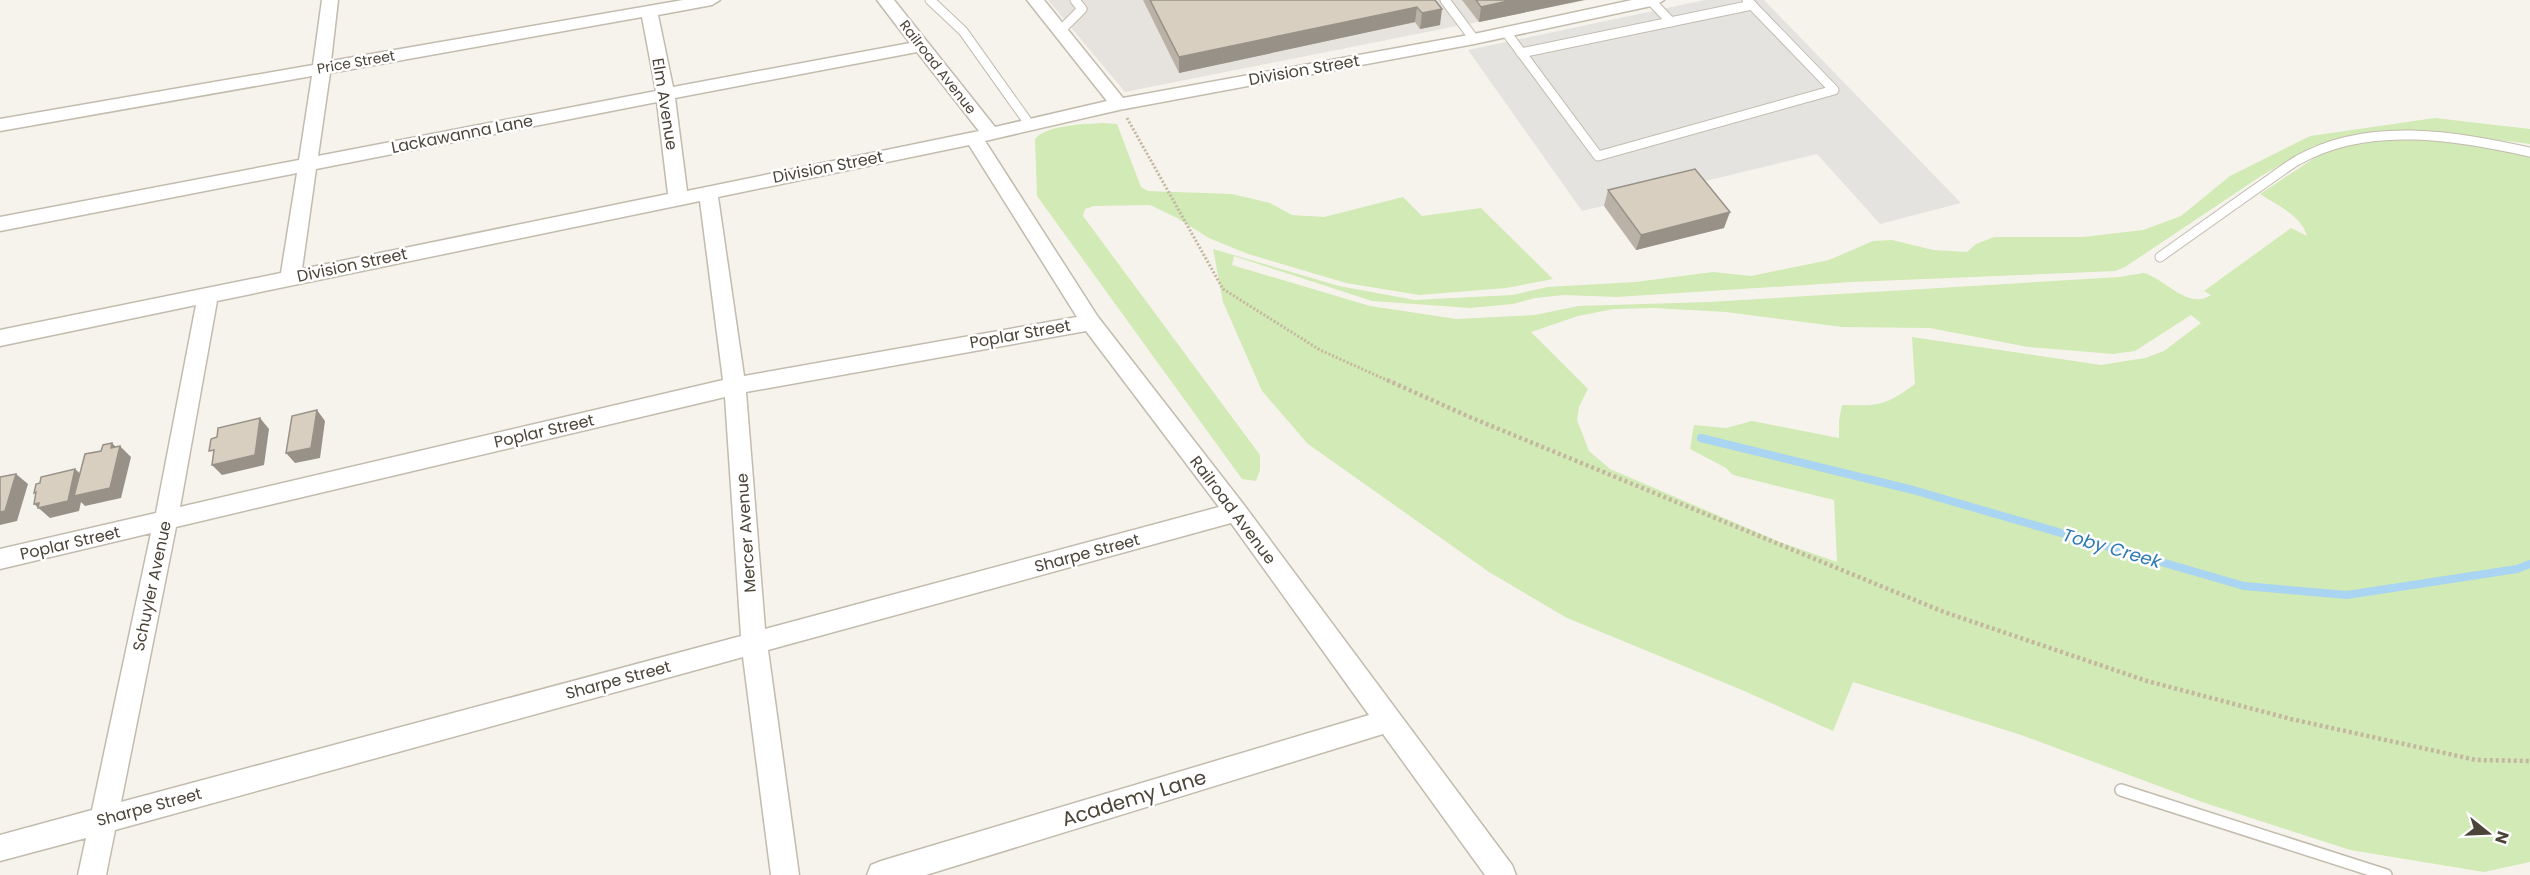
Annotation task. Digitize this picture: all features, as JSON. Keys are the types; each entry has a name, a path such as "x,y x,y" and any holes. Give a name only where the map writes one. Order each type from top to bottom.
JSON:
{"street":[{"path":"291,277 306,166 323,67 330,0"},
{"path":"603,0 604,19"},
{"name":"Price Street","path":"0,125 712,0"},
{"name":"Railroad Avenue","path":"885,0 923,46 982,136 1091,322 1236,512 1502,875"},
{"path":"1035,0 1119,104"},
{"name":"Division Street","path":"0,338 982,136 1119,104 1474,39 1654,1"},
{"name":"Elm Avenue","path":"649,11 665,93 678,198"},
{"name":"Lackawanna Lane","path":"0,224 306,166 665,93 923,46"},
{"name":"Mercer Avenue","path":"708,191 735,386 754,643 785,875"},
{"name":"Schuyler Avenue","path":"92,875 166,520 208,296"},
{"name":"Poplar Street","path":"0,559 735,386 1091,322"},
{"name":"Sharpe Street","path":"0,848 1236,512"},
{"name":"Academy Lane","path":"881,875 1388,721"}],"lane":[{"path":"930,0 963,31 1030,125"},
{"path":"1060,31 1082,9 1075,0"},
{"path":"1445,0 1474,39"},
{"path":"1654,1 1671,22"},
{"path":"1506,32 1521,53 1599,156 1834,90 1749,2 1671,22 1521,53"},
{"path":"2160,257 2298,160 2321,148 2394,134 2463,140 2530,152"},
{"path":"2121,790 2386,875"}],"path":[{"path":"1119,104 1223,289 1320,350 1483,423 1944,612 2147,681 2291,719 2476,760 2530,761"}],"shaded area":[{"path":"1048,0 1588,0 1125,92"},
{"path":"1705,0 1764,0 1961,203 1880,224 1817,154 1582,211 1468,50"}],"green space":[{"path":"2435,118 2530,129 2530,144 2399,131 2313,146 2261,176 2125,267 2115,271 1852,282 1616,297 1564,295 1535,298 1513,304 1470,308 1372,301 1234,256 1232,265 1370,306 1457,319 1535,315 1578,306 1708,302 2120,277 2143,273 2184,296 2202,299 2211,295 2204,291 2291,228 2307,236 2294,217 2260,194 2328,149 2394,137 2474,143 2530,153 2530,862 2484,872 2350,850 2202,802 2021,735 1853,682 1833,731 1742,690 1567,618 1489,572 1308,444 1262,391 1223,302 1213,249 1339,286 1415,300 1512,295 1548,287 1635,282 1713,272 1751,276 1829,260 1873,241 1892,240 1933,250 1967,252 1976,244 1994,237 2083,237 2143,230 2181,216 2230,176 2310,136","holes":["1653,308 1726,312 1842,327 1930,328 2028,347 2113,354 2135,351 2191,315 2201,323 2164,351 2145,358 2101,365 1912,337 1915,384 1888,401 1873,405 1842,405 1839,438 1752,421 1726,428 1694,425 1690,449 1726,468 1733,475 1834,500 1837,562 1780,542 1610,469 1589,451 1577,420 1579,407 1588,389 1531,332 1578,316 1614,309"]},
{"path":"1102,123 1117,124 1141,187 1148,191 1232,194 1270,203 1292,215 1324,217 1403,197 1422,216 1481,208 1553,279 1506,288 1419,295 1346,283 1248,254 1209,238 1177,218 1150,205 1094,206 1085,209 1083,216 1260,455 1260,470 1256,481 1242,479 1037,196 1035,139 1040,134 1056,128"}],"building":[{"path":"1150,0 1435,0 1442,9 1422,13 1417,7 1179,57"},
{"path":"1476,0 1512,0 1481,7"},
{"path":"1695,169 1730,212 1641,235 1608,190"},
{"path":"317,410 311,448 286,453 292,416"},
{"path":"260,418 255,455 212,465 214,450 209,451 211,439 217,437 218,428"},
{"path":"112,443 111,448 120,446 110,488 74,496 85,454 101,451 103,445"},
{"path":"75,469 68,501 38,508 39,503 34,504 36,484 40,483 41,477"},
{"path":"16,474 5,511 0,512 0,477"}],"waterway":[{"name":"Toby Creek","path":"1701,438 1913,490 2244,586 2347,595 2517,569 2530,564"}]}
